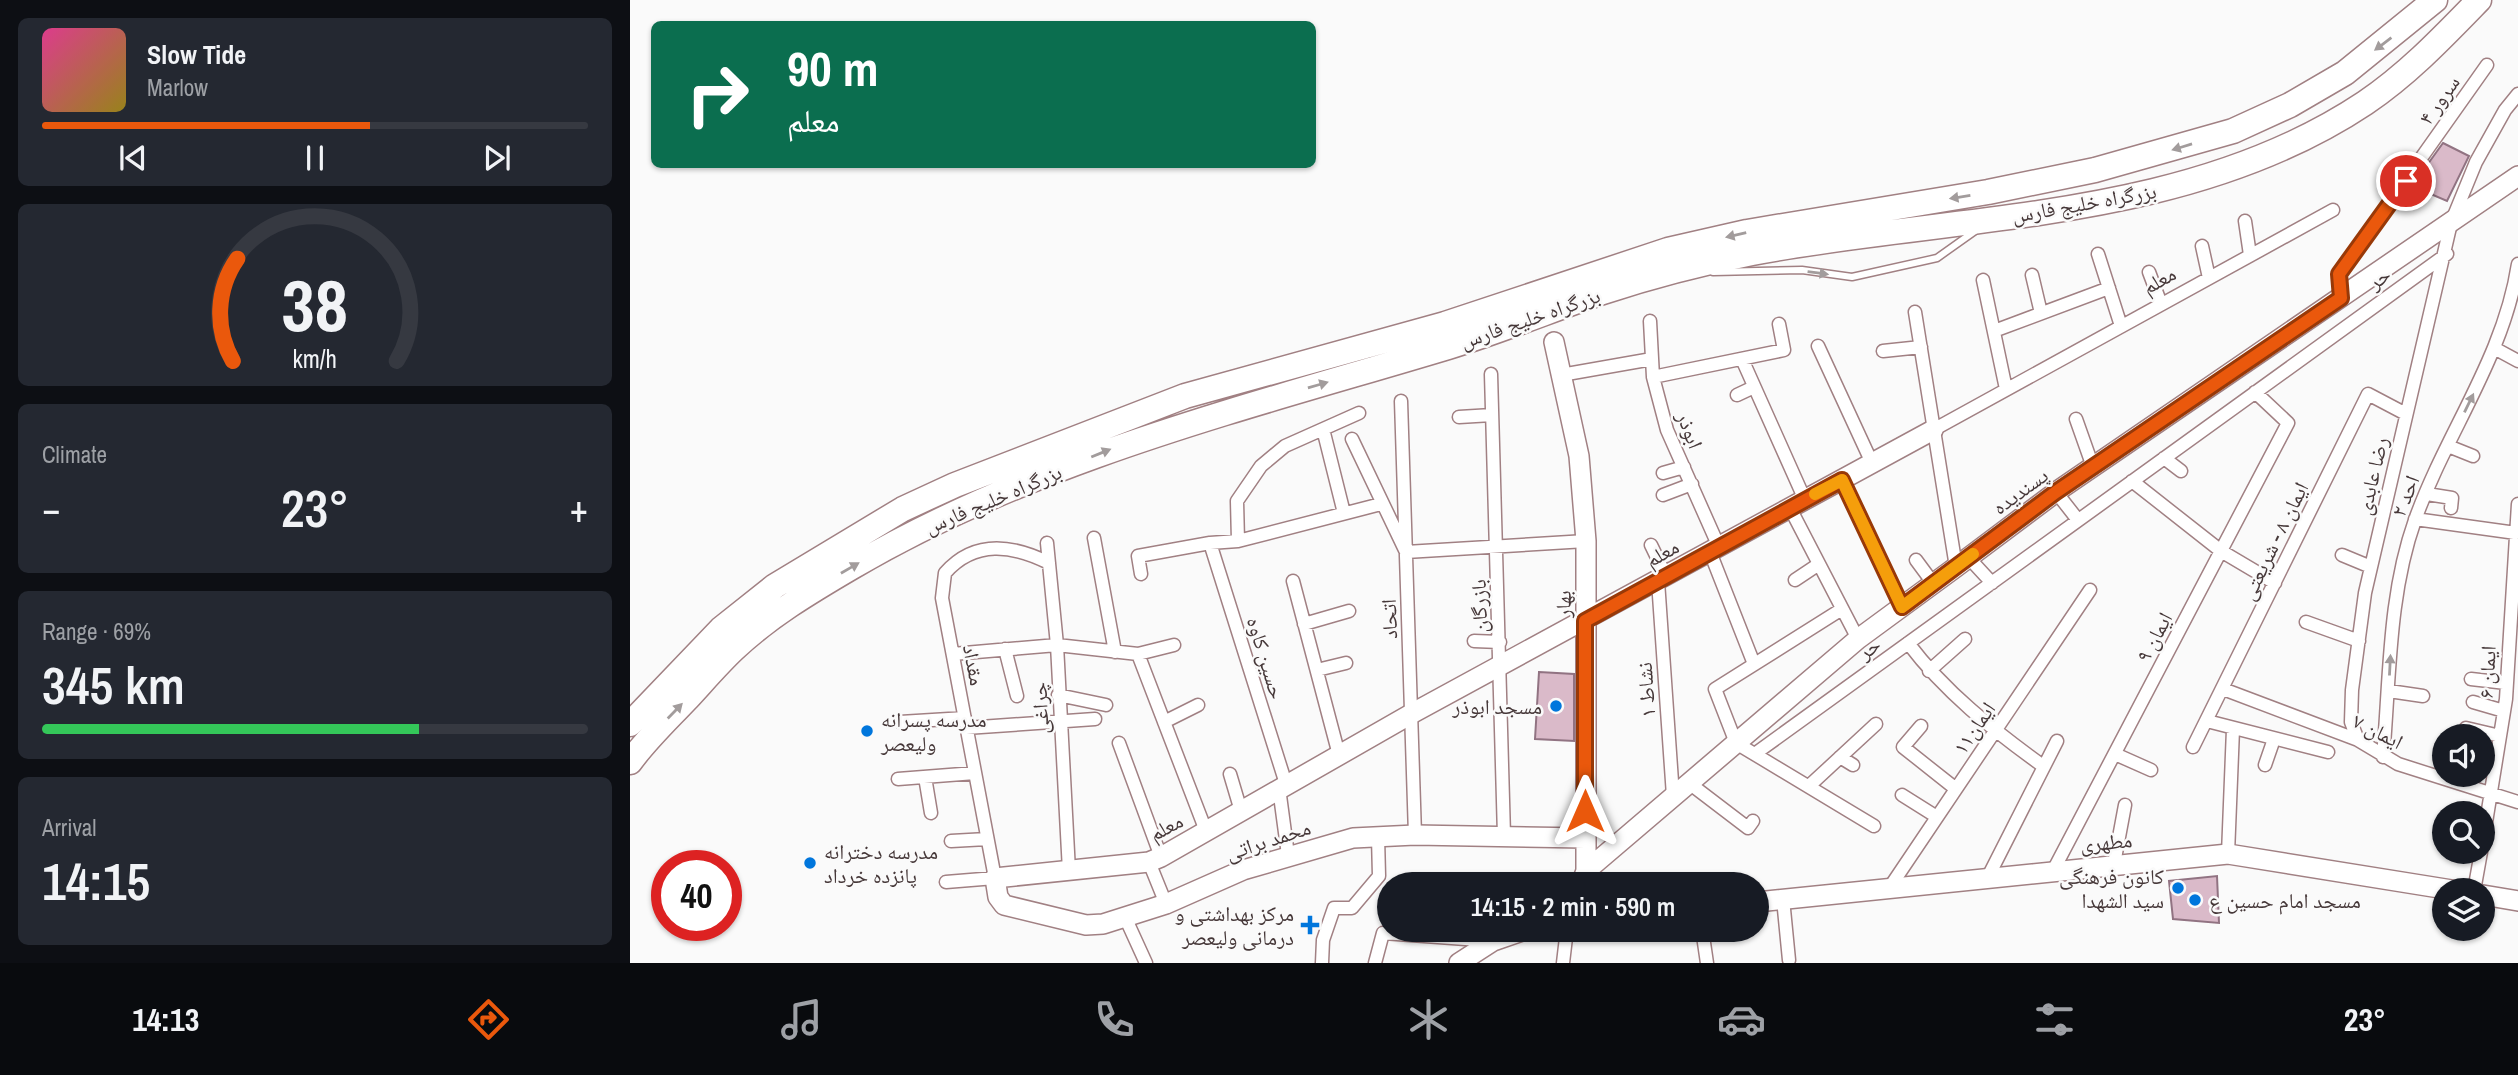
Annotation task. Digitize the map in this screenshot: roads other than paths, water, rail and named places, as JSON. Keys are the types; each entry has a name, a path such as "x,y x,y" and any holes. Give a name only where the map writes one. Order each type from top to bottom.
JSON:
{"highway":[{"name":"بزرگراه خلیج فارس","path":"630,724 722,629 775,586 904,509 955,485 1185,397 1445,324 1668,250 1747,232 1988,192 2095,170 2233,131 2290,105 2345,73 2435,0"},
{"name":"بزرگراه خلیج فارس","path":"630,762 734,649 781,611 888,546 965,507 1121,445 1196,420 1465,342 1602,293 1676,271 1753,253 1992,219 2180,185 2245,164 2303,137 2363,104 2419,62 2479,1"}],"street":[{"name":"سرور ۴","path":"2341,298 2339,274 2487,65"},
{"name":"رضا عابدی","path":"2358,740 2351,722 2358,641 2371,567 2447,254 2451,223 2476,162 2505,110 2518,94"},
{"name":"پسندیده","path":"1589,872 1673,796 1858,639 2056,492 2518,176"},
{"name":"معلم","path":"995,878 1155,859 1411,714 2333,210"},
{"path":"2245,221 2250,256"},
{"path":"2202,246 2209,278"},
{"path":"2098,254 2121,326"},
{"name":"حر","path":"1756,753 2447,254"},
{"name":"احد ۲","path":"2383,757 2393,621 2415,519 2494,348 2512,302 2518,264"},
{"path":"2149,272 2161,304"},
{"path":"2032,275 2041,313"},
{"path":"1983,280 2006,389"},
{"path":"1994,331 2109,288"},
{"path":"1915,312 1933,430 1962,562 1992,583"},
{"name":"ابوذر","path":"1650,321 1653,377 1667,430 1692,484 1754,664"},
{"path":"1653,377 1784,350 1779,324"},
{"name":"بهار","path":"1554,342 1579,456 1586,541 1583,872"},
{"path":"1818,346 1872,463"},
{"path":"1883,351 1921,347"},
{"path":"2494,348 2518,361"},
{"path":"1561,375 1652,359"},
{"path":"1742,359 1755,387 1818,564 1858,639"},
{"name":"بازرگان","path":"1491,374 1504,836"},
{"path":"1737,395 1755,387"},
{"name":"ایمان ۹","path":"2054,869 2288,423 2255,392"},
{"name":"ایمان ۸ - شریعتی","path":"2193,747 2368,394 2406,414"},
{"name":"اتحاد","path":"1401,401 1415,835"},
{"path":"1238,541 1237,501 1261,466 1285,446 1359,413"},
{"path":"1459,418 1492,415"},
{"path":"2076,419 2092,467"},
{"path":"1323,429 1344,513"},
{"path":"1352,439 1406,552 1586,541"},
{"path":"2448,446 2473,456"},
{"path":"2164,458 2181,471"},
{"path":"1663,473 1684,467"},
{"path":"1842,480 1902,607"},
{"path":"2132,481 2221,551 2275,583"},
{"path":"1662,495 1692,484"},
{"path":"2056,492 2078,520"},
{"path":"2427,494 2452,498 2451,508"},
{"path":"1142,574 1138,556 1210,543 1238,541 1381,503"},
{"name":"ایمان ۶","path":"2490,801 2500,736 2509,703 2506,683 2518,504"},
{"path":"2415,519 2515,533"},
{"path":"1094,538 1115,652"},
{"name":"چراغی","path":"1047,543 1057,645 1069,871"},
{"name":"حسین کاوه","path":"1210,543 1282,786 1288,855"},
{"path":"1651,545 1662,579"},
{"name":"مقداد","path":"995,878 941,584 953,563 977,550 994,547 1015,548 1049,563"},
{"path":"2342,555 2371,567"},
{"path":"1916,560 1933,583"},
{"path":"1795,580 1818,564"},
{"name":"نشاط ۱","path":"1662,579 1673,796"},
{"path":"1293,581 1339,755"},
{"name":"ایمان۱۱","path":"1890,887 2090,590"},
{"path":"1842,609 1716,689 1736,743 1874,826"},
{"path":"1304,624 1349,611"},
{"path":"2306,622 2358,641"},
{"path":"1929,671 1965,639"},
{"path":"1474,641 1500,642"},
{"path":"1908,643 1929,671 1995,732 2043,766"},
{"path":"953,654 1057,645 1138,654 1174,645"},
{"path":"1005,649 1017,696"},
{"path":"1138,654 1206,831"},
{"path":"1317,670 1346,663"},
{"path":"2471,679 2506,683"},
{"name":"ایمان ۷","path":"2223,689 2358,740 2383,757 2518,802"},
{"path":"2389,691 2423,696"},
{"path":"1058,695 1106,705"},
{"path":"2473,702 2509,703"},
{"path":"1164,722 1198,705"},
{"path":"900,722 1059,722 1095,719"},
{"path":"2207,721 2328,752"},
{"path":"1809,786 1876,724"},
{"path":"1921,726 1903,747 1956,789"},
{"path":"2228,854 2233,729"},
{"path":"2495,735 2500,736"},
{"path":"2265,765 2274,739"},
{"path":"1988,877 2057,741"},
{"path":"1119,743 1166,904"},
{"path":"2115,754 2151,770"},
{"path":"1840,757 1853,765"},
{"path":"898,779 975,774"},
{"path":"1230,774 1241,811"},
{"path":"925,777 931,813"},
{"path":"1689,783 1748,828 1754,821"},
{"path":"1902,795 1937,817"},
{"path":"2114,864 2125,806"},
{"name":"محمد براتی","path":"995,878 998,897 1004,905 1086,925 1125,917 1166,904 1243,870 1353,838 1415,835 1585,838"},
{"path":"1322,963 1323,940 1334,908 1352,908 1367,895 1379,876 1378,837"},
{"path":"951,841 987,839"},
{"name":"مطهری","path":"1769,901 2054,869 2228,854 2432,887"},
{"path":"946,882 995,878"},
{"path":"2495,897 2518,901"},
{"path":"1783,899 1789,960"},
{"path":"1125,917 1146,963"},
{"path":"1375,963 1381,942"},
{"path":"1458,963 1491,942"},
{"path":"1563,963 1565,942"},
{"path":"1704,942 1707,963"}],"lane":[{"path":"1676,271 1763,273 1802,270 1852,277 1937,258 1992,219"}],"place":[{"name":"مسجد ابوذر","path":"1556,706"},
{"name":"مدرسه پسرانه ولیعصر","path":"867,731"},
{"name":"مدرسه دخترانه پانزده خرداد","path":"810,863"},
{"name":"کانون فرهنگی سید الشهدا","path":"2178,888"},
{"name":"مسجد امام حسین ع","path":"2195,900"},
{"name":"مرکز بهداشتی و درمانی ولیعصر","path":"1310,925"}]}
